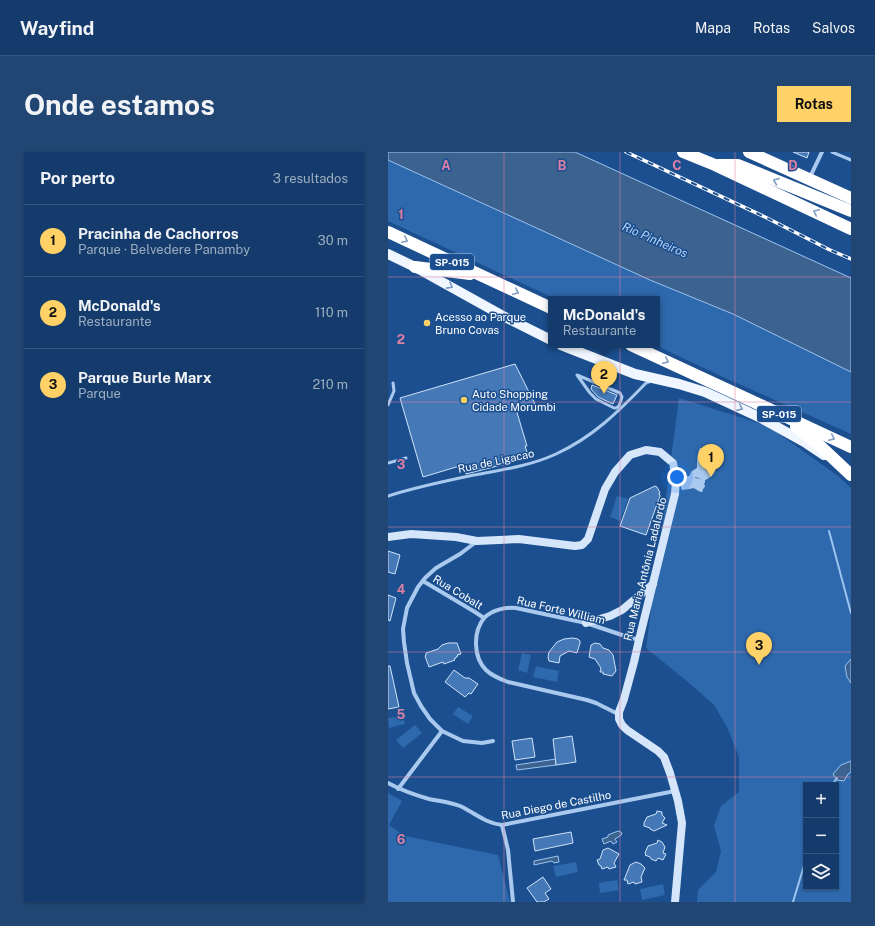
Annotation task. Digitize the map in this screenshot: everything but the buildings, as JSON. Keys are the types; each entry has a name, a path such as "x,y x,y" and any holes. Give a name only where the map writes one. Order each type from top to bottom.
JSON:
{"highway":[{"path":"683,152 715,165 851,229"},
{"path":"748,152 851,198"},
{"path":"715,165 738,165 851,212"},
{"name":"SP-015","path":"388,232 548,307"},
{"path":"415,267 482,276"},
{"name":"SP-015","path":"637,348 851,447"},
{"path":"778,413 819,445 851,475"}],"main road":[{"path":"388,254 548,338"},
{"path":"568,348 621,369 705,392 761,418 806,443 851,475"}],"street":[{"path":"809,179 822,152"},
{"name":"Rua Maria Antônia Ladalardo","path":"388,537 411,534 477,540 519,539 575,546 582,545 588,539 605,489 615,472 630,455 646,450 660,452 673,463 676,480 675,494 634,662 624,699 618,714"},
{"path":"701,490 694,486 683,488 683,484 696,484 702,487 694,482 685,482 688,478 703,482 703,478 696,475 692,477 693,473 699,469 698,458 701,450 715,459 715,466 712,473 713,461 706,455 702,455 701,466 697,472 702,476 709,472 710,461 705,458 705,462 700,472 707,472 706,470"},
{"path":"477,540 460,554 436,568 423,581 412,597 407,608 403,629 404,642 414,694 430,719 442,731 463,741 482,743 494,741"},
{"name":"Rua Cobalt","path":"423,581 484,618"},
{"path":"586,623 610,616 622,610 653,584"},
{"name":"Rua Forte William","path":"484,618 500,609 512,607 586,623 639,640"},
{"path":"484,618 477,633 476,647 481,663 492,675 508,682 596,703 618,714 622,725 627,730 658,751 664,757 675,791 682,823 682,836 675,898 676,902"},
{"path":"398,789 442,731"},
{"name":"Rua Diego de Castilho","path":"388,784 412,794 459,806 484,820 502,825 675,791"},
{"path":"502,825 508,850 513,902"}],"lane":[{"path":"832,152 851,160"},
{"path":"577,375 620,393 622,397 619,406 614,408 596,399 577,375"},
{"name":"Rua de Ligacao","path":"388,496 434,483 517,467 555,455 600,428 646,384 654,379"},
{"path":"388,405 394,391 393,383"},
{"path":"388,463 406,458"}],"shaded area":[{"path":"388,160 650,280 733,314 851,372 851,434 660,347 660,296 550,296 388,221"},
{"path":"679,398 768,426 838,476 851,488 851,902 697,902 698,890 716,872 721,851 714,826 721,806 739,792 739,757 727,727 714,705 646,648"},
{"path":"617,496 628,499 620,521 610,517"},
{"path":"522,653 531,655 527,673 518,670"},
{"path":"536,666 559,671 557,682 533,677"},
{"path":"458,707 473,716 468,724 453,714"},
{"path":"403,716 405,724 389,728 388,718"},
{"path":"415,725 422,733 403,748 396,740"},
{"path":"388,793 402,801 389,825 405,836 498,855 510,902 388,902"},
{"path":"576,862 578,872 556,877 553,866"},
{"path":"617,880 619,890 600,893 599,883"},
{"path":"663,884 665,895 642,900 640,889"}],"water":[{"name":"Rio Pinheiros","path":"388,152 575,152 851,278 851,372 733,314 650,280 388,160"},
{"path":"851,659 851,683 847,677 845,666"},
{"path":"556,759 556,765 517,770 516,765"},
{"path":"851,761 851,772 844,781 837,780 833,774 841,765"},
{"path":"618,831 622,834 615,839 617,842 613,844 611,841 604,844 602,839"},
{"path":"558,856 559,862 554,863 552,861 534,865 534,861"}],"waterway":[{"path":"829,531 851,613"},
{"path":"834,782 837,778"},
{"path":"793,902 803,869"}],"railway":[{"path":"626,152 851,259"}],"place":[{"name":"Acesso ao Parque Bruno Covas","path":"427,323"},
{"name":"McDonald's","path":"604,394"},
{"name":"Auto Shopping Cidade Morumbi","path":"464,400"},
{"name":"Pracinha de Cachorros","path":"711,477"},
{"name":"Parque Burle Marx","path":"759,665"}]}
